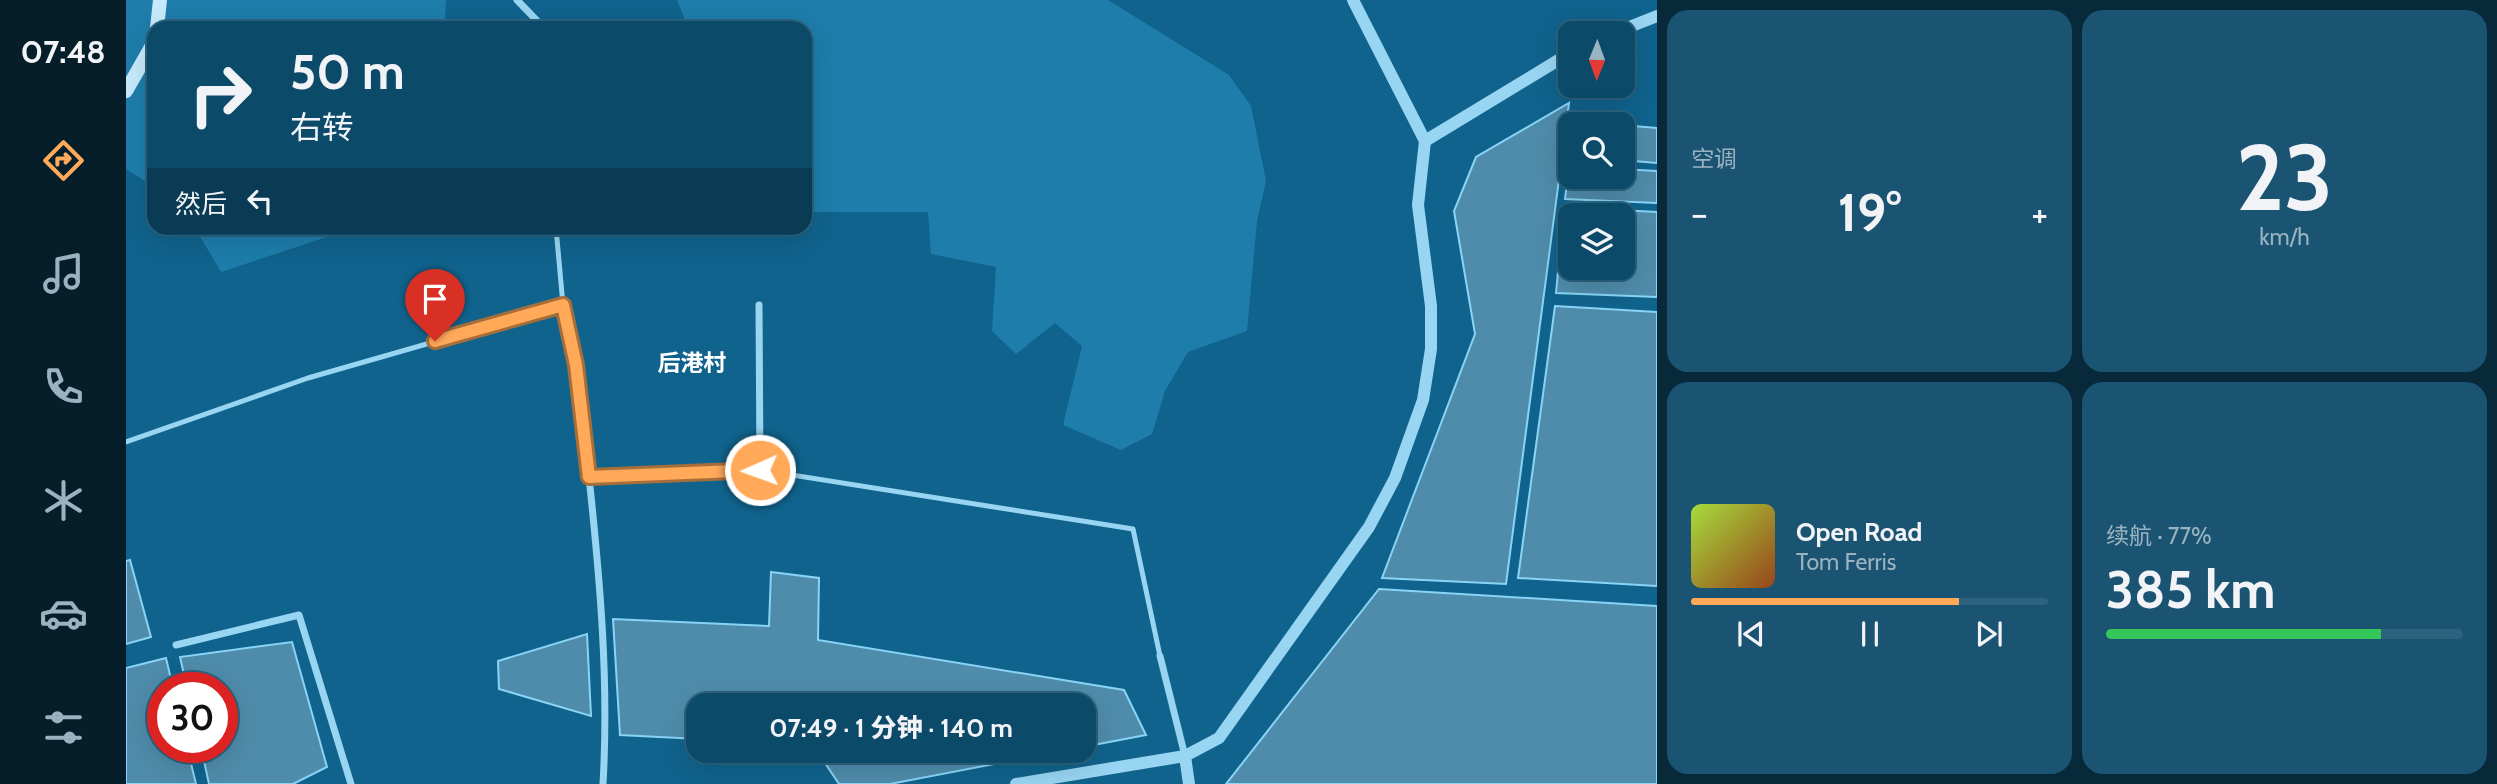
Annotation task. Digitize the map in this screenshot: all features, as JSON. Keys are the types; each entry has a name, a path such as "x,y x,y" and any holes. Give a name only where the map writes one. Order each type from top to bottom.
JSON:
{"main road":[{"path":"158,21 160,0"},
{"path":"126,90 147,54"}],"street":[{"path":"517,0 537,21"},
{"path":"1016,784 1185,756 1219,738 1369,527 1395,478 1423,400 1431,349 1431,306 1418,205 1426,141 1353,0"},
{"path":"1635,25 1657,16"},
{"path":"1426,141 1558,60"},
{"path":"603,784 606,726 603,607 589,477 760,470 758,305"},
{"path":"176,645 299,615 351,784"},
{"path":"1160,656 1185,756 1189,784"}],"lane":[{"path":"557,235 563,305 576,365 589,477"},
{"path":"126,442 308,378 563,305"},
{"path":"760,470 1133,529 1160,656"}],"shaded area":[{"path":"126,0 446,0 445,19 448,21 147,21 147,182 126,169"},
{"path":"677,0 1108,0 1229,75 1251,106 1266,181 1257,221 1247,331 1188,352 1165,391 1152,434 1121,450 1063,425 1082,346 1055,323 1016,354 992,331 996,267 931,254 928,212 812,212 812,21 685,21"},
{"path":"1569,103 1568,112 1558,112 1558,187 1506,584 1382,578 1475,334 1454,211 1476,157"},
{"path":"1635,126 1657,128 1657,163 1635,161"},
{"path":"1635,170 1657,171 1657,203 1565,199 1566,189 1635,189"},
{"path":"1635,211 1657,212 1657,297 1556,293 1558,272 1558,280 1635,280"},
{"path":"199,235 333,235 221,272"},
{"path":"1555,306 1657,312 1657,586 1518,578"},
{"path":"130,560 151,637 126,644 126,561"},
{"path":"771,572 819,578 818,640 1124,690 1146,735 1096,745 1096,693 686,693 686,738 620,735 613,619 769,626"},
{"path":"1379,589 1657,606 1657,784 1226,784"},
{"path":"587,634 591,716 499,689 498,661"},
{"path":"292,642 327,767 293,784 209,784 204,763 238,763 238,672 183,672 180,657"},
{"path":"166,658 169,672 147,672 147,763 191,763 196,784 126,784 126,668"},
{"path":"825,763 999,763 890,784 839,784"}],"district":[{"name":"后港村","path":"692,363"}],"route":[{"path":"435,341 563,305 576,365 589,477 760,470"}]}
